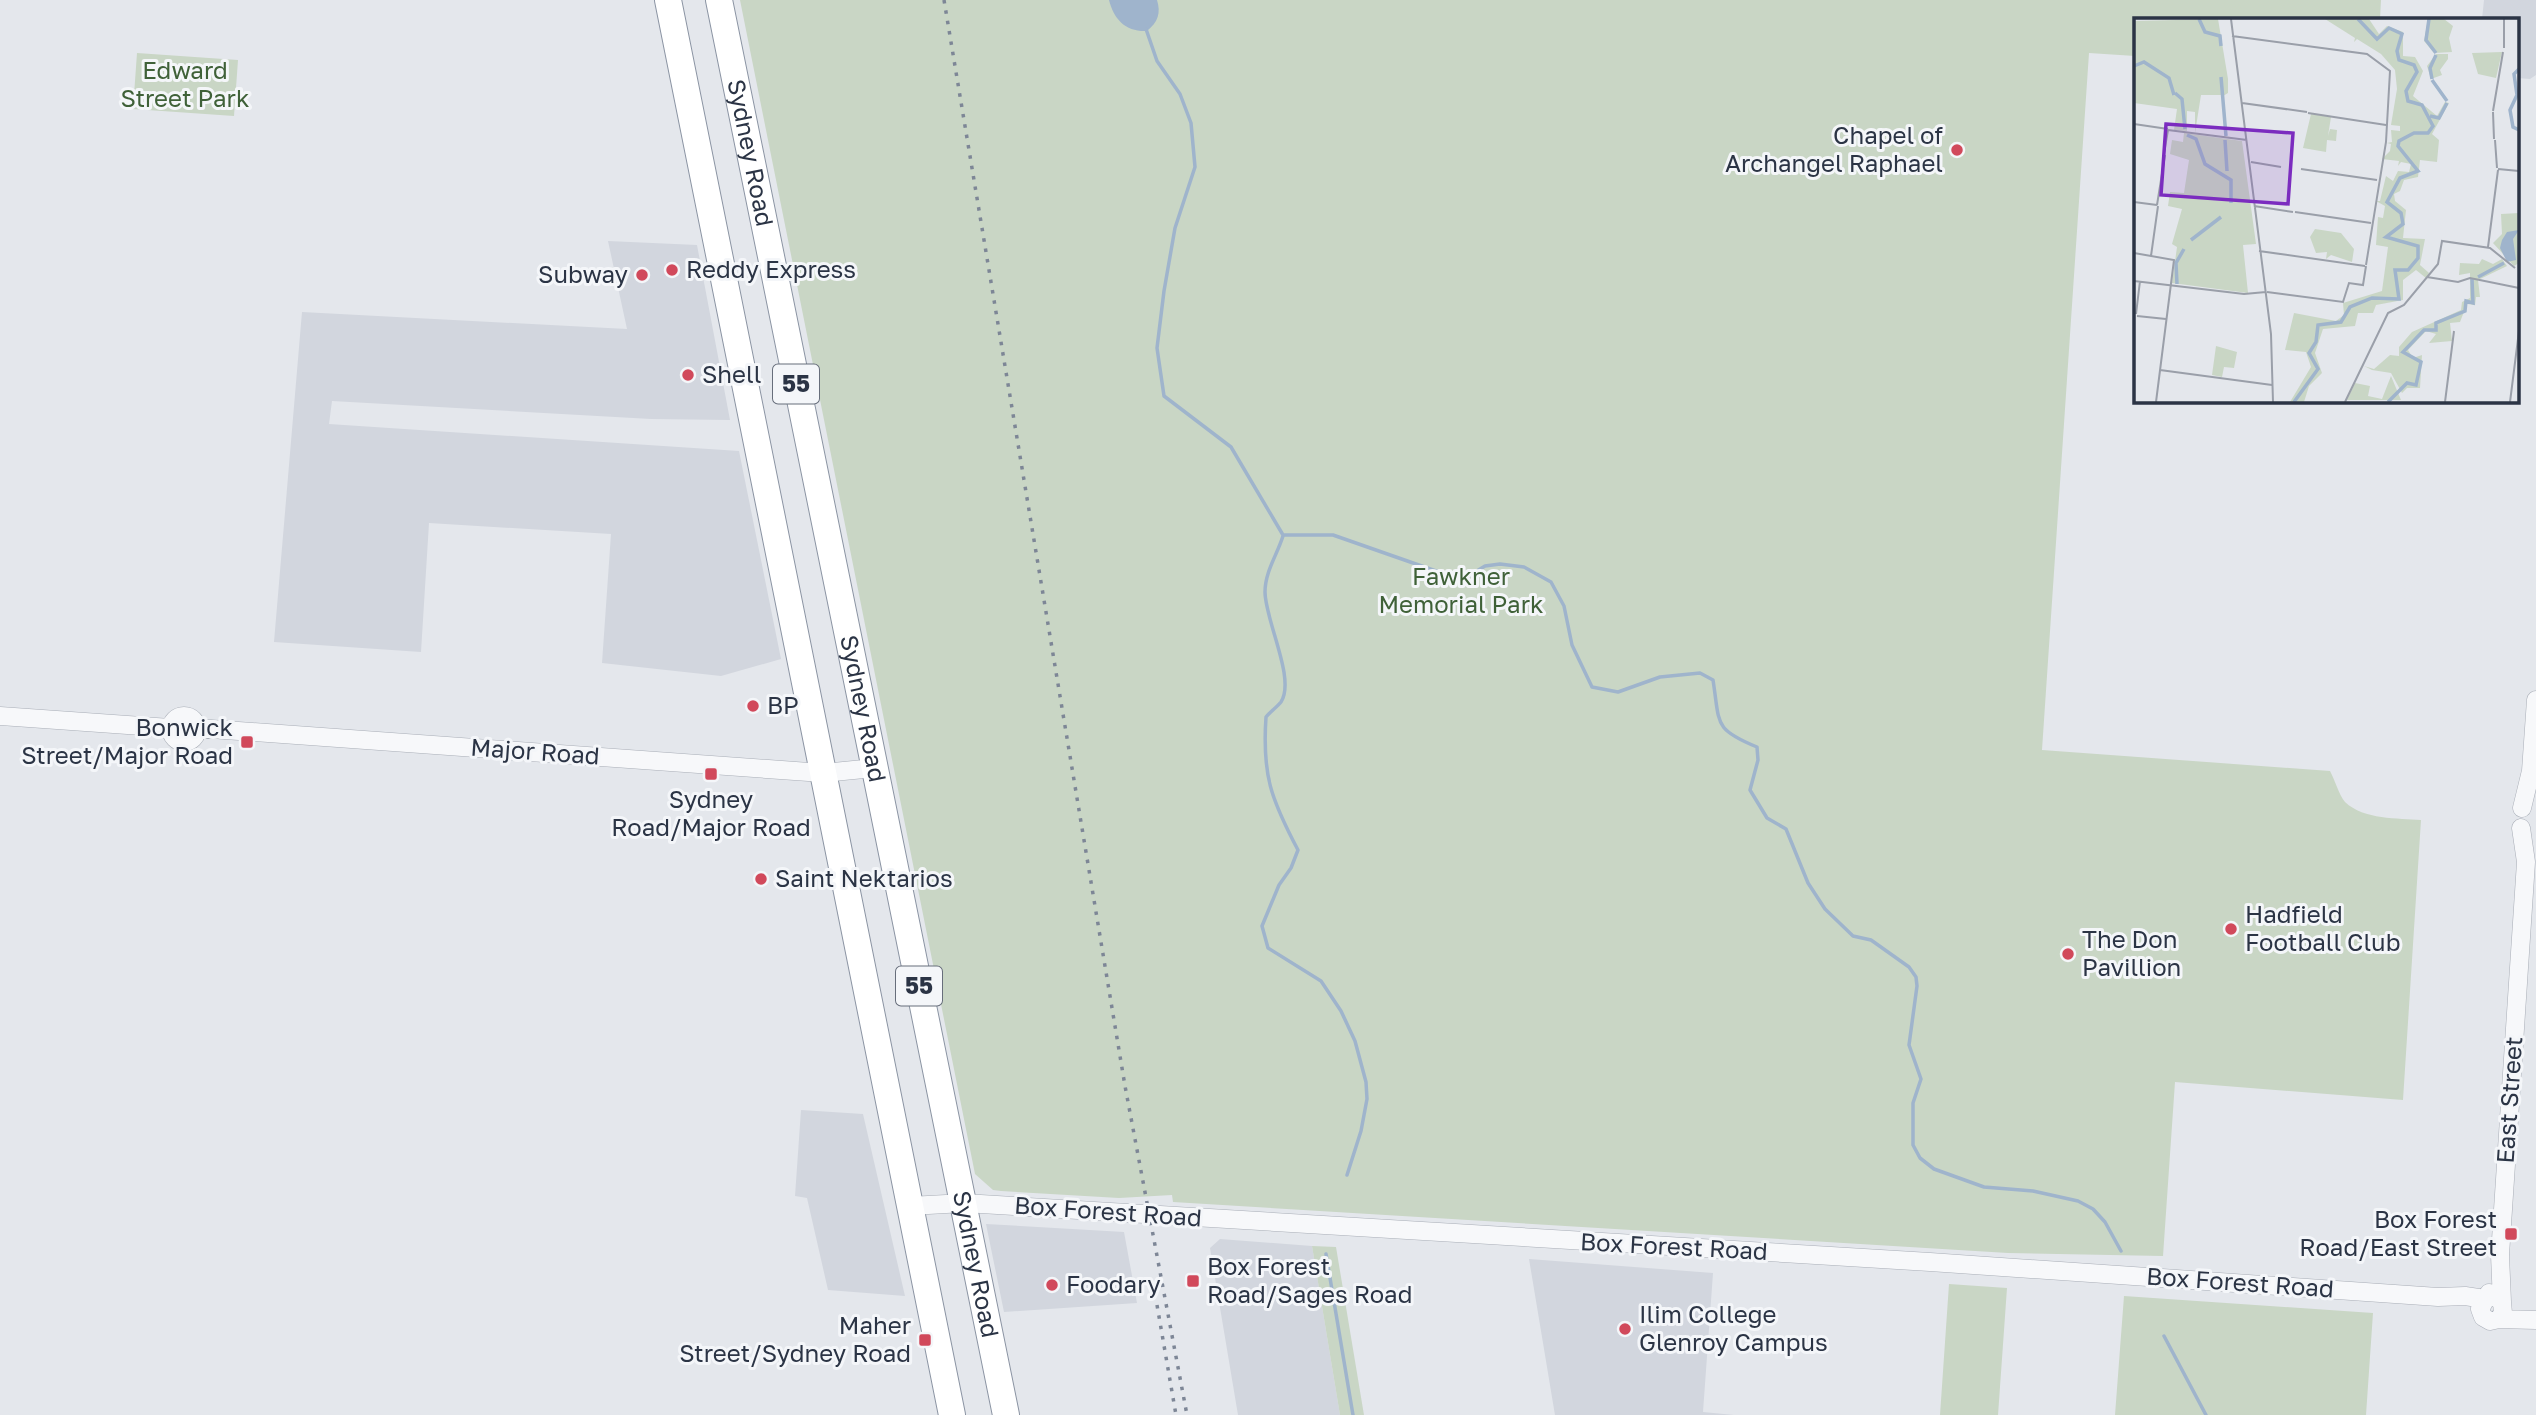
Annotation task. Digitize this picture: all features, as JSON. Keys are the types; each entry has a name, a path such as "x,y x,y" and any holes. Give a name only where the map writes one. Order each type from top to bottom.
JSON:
{"highway":[{"name":"Sydney Road","path":"668,0 952,1415"},
{"name":"Sydney Road","path":"719,0 1006,1415"}],"street":[{"path":"2531,808 2536,699"},
{"name":"Major Road","path":"0,716 170,728 174,738 184,742 195,736 197,728 823,773 874,768"},
{"name":"East Street","path":"2493,1306 2500,1255 2530,829 2516,817 2531,808"},
{"name":"Box Forest Road","path":"910,1206 964,1203 1930,1262 2438,1297 2493,1306 2536,1319"}],"shaded area":[{"path":"2484,0 2536,0 2536,75 2530,79 2518,78 2518,18 2482,18"},
{"path":"608,241 697,245 730,420 651,419 332,401 329,424 739,451 781,659 721,676 602,663 611,534 429,523 421,652 274,642 302,312 627,329"},
{"path":"801,1110 863,1114 905,1296 828,1290 807,1198 795,1196"},
{"path":"986,1224 1124,1232 1137,1303 1004,1312"},
{"path":"1220,1239 1312,1246 1340,1415 1238,1415 1210,1248"},
{"name":"Ilim College Glenroy Campus","path":"1529,1259 1713,1273 1703,1412 1734,1415 1555,1415"}],"green space":[{"name":"Fawkner Memorial Park","path":"740,0 2381,0 2380,18 2134,18 2134,56 2089,53 2042,750 2330,771 2343,799 2353,808 2382,817 2421,820 2403,1100 2175,1082 2163,1256 2008,1253 1173,1202 1172,1195 1119,1198 993,1190 975,1174"},
{"name":"Edward Street Park","path":"137,53 238,60 234,116 133,109"},
{"path":"1312,1246 1336,1247 1364,1415 1340,1415"},
{"path":"1949,1284 2007,1288 1998,1415 1940,1415"},
{"path":"2124,1296 2373,1313 2366,1415 2115,1415"}],"water":[{"path":"1109,0 1157,0 1158,17 1147,31 1127,27 1114,13"}],"waterway":[{"path":"1146,29 1157,61 1180,94 1191,123 1195,167 1175,228 1164,291 1157,348 1164,396 1231,447 1283,535 1333,535 1456,578 1467,577 1485,566 1500,564 1524,567 1551,582 1564,606 1572,645 1592,687 1618,692 1660,677 1700,673 1713,680 1721,723 1733,735 1757,747 1758,760 1750,790 1767,818 1786,829 1808,883 1825,909 1853,936 1871,940 1909,967 1916,977 1909,1045 1921,1079 1913,1103 1913,1145 1920,1158 1934,1169 1984,1187 2033,1191 2078,1201 2093,1209 2105,1222 2121,1251"},
{"path":"1283,536 1269,571 1265,592 1283,664 1285,692 1281,702 1266,717 1265,737 1270,786 1298,850 1291,868 1279,885 1262,926 1268,948 1321,981 1341,1011 1355,1041 1366,1082 1367,1099 1361,1131 1347,1175"},
{"path":"1326,1254 1353,1415"},
{"path":"2164,1336 2206,1415"}],"railway":[{"path":"944,0 1125,1086 1187,1415"},
{"path":"1157,1305 1176,1415"}],"place":[{"name":"Chapel of Archangel Raphael","path":"1957,150"},
{"name":"Reddy Express","path":"672,270"},
{"name":"Subway","path":"642,275"},
{"name":"Shell","path":"688,375"},
{"name":"BP","path":"753,706"},
{"name":"Bonwick Street/Major Road","path":"247,742"},
{"name":"Sydney Road/Major Road","path":"711,774"},
{"name":"Saint Nektarios","path":"761,879"},
{"name":"Hadfield Football Club","path":"2231,929"},
{"name":"The Don Pavillion","path":"2068,954"},
{"name":"Box Forest Road/East Street","path":"2511,1234"},
{"name":"Box Forest Road/Sages Road","path":"1193,1281"},
{"name":"Foodary","path":"1052,1285"},
{"name":"Ilim College Glenroy Campus","path":"1625,1329"},
{"name":"Maher Street/Sydney Road","path":"925,1340"}]}
